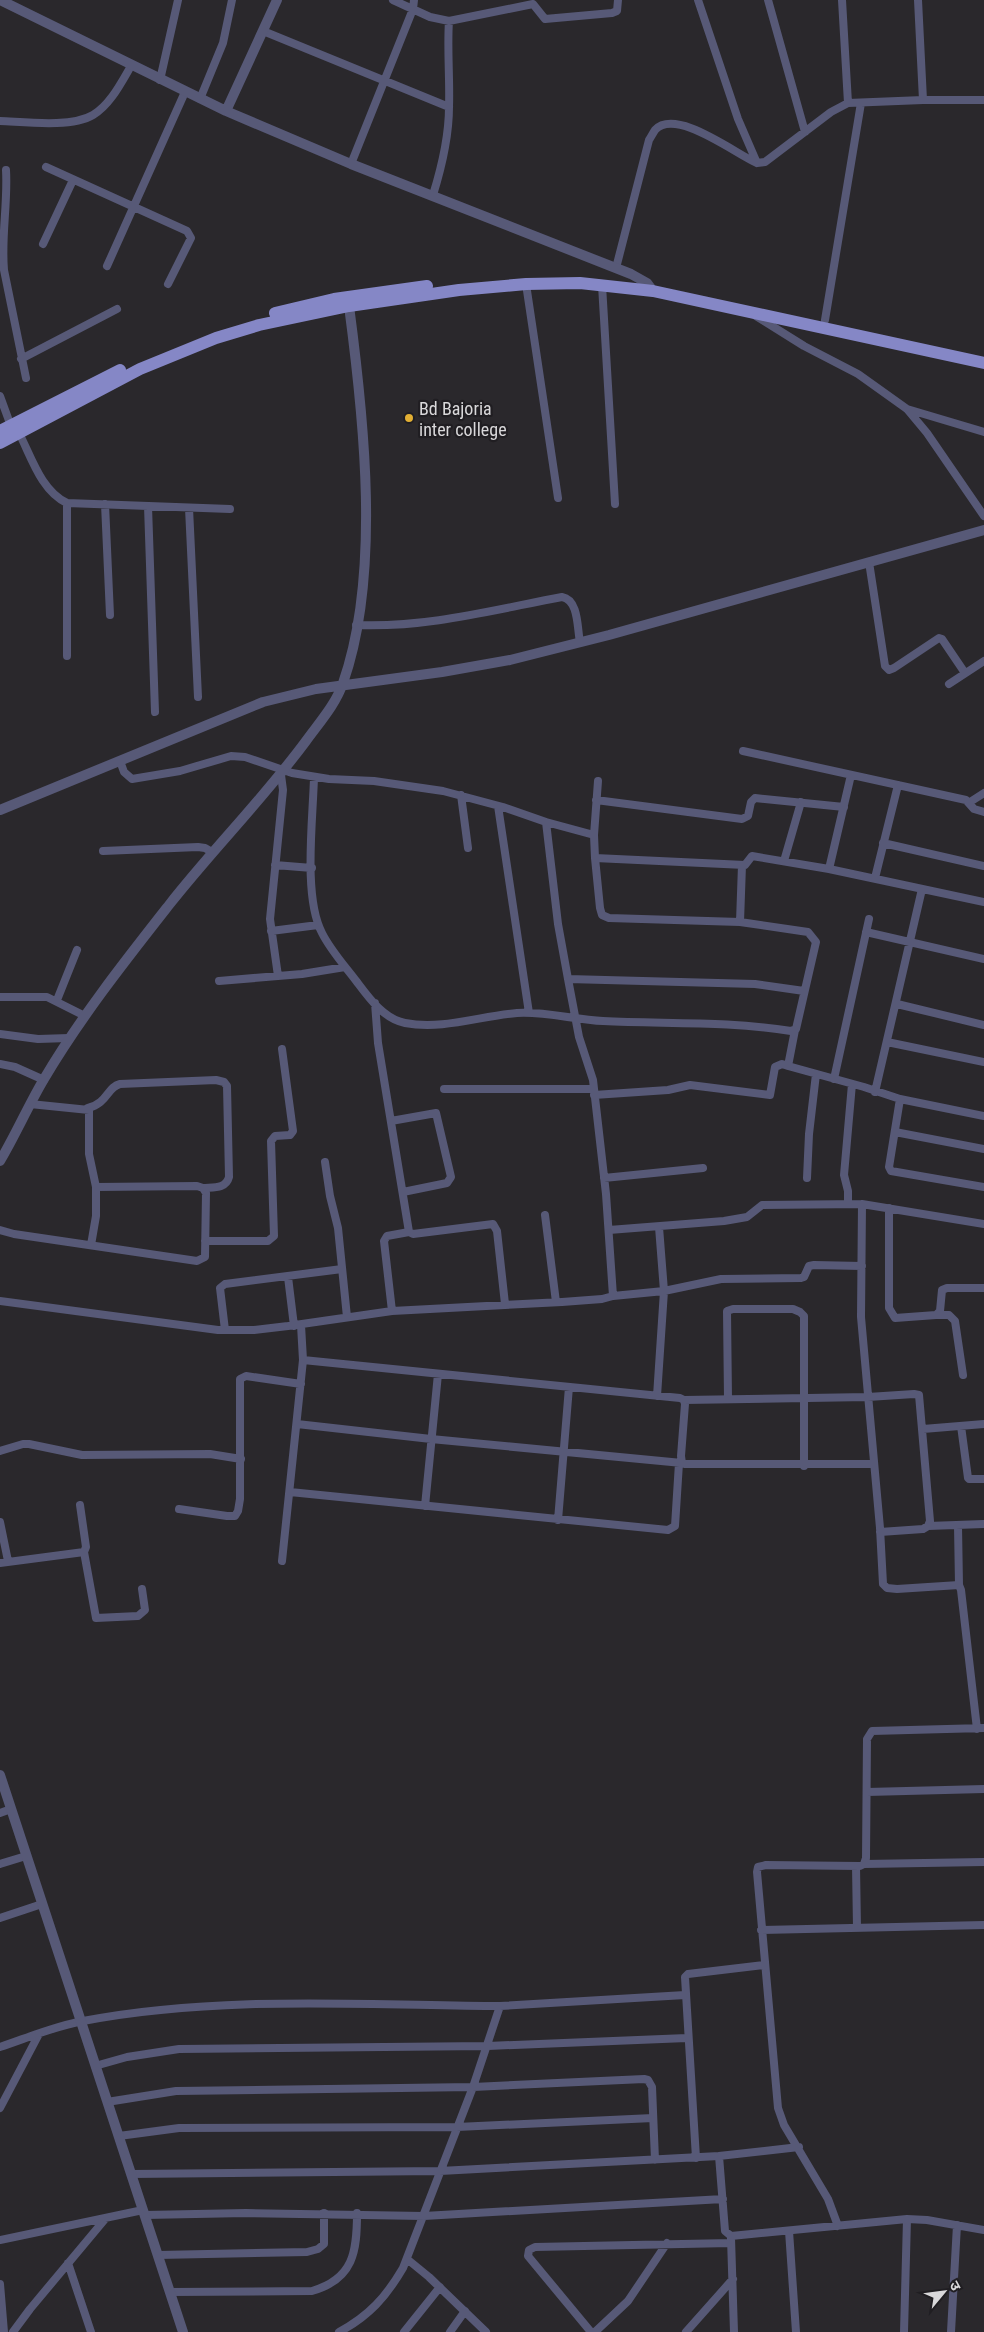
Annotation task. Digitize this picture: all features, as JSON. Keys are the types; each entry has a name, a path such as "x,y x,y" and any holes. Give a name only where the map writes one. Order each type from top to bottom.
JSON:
{"main road":[{"path":"0,443 11,431 134,362 186,340 257,318 334,299 456,283 548,276 588,277 732,299 825,320 984,363"},
{"path":"11,431 140,368 192,346 259,325 349,306 459,290 526,284 548,283 650,287 746,310 950,353 984,356"}],"street":[{"path":"0,0 226,112 351,164 616,268 650,287"},
{"path":"160,80 178,0"},
{"path":"200,99 223,43 232,0"},
{"path":"226,112 277,0"},
{"path":"393,0 430,16 449,21 533,4 545,19 612,13 616,11 618,0"},
{"path":"351,164 413,9 414,0"},
{"path":"698,0 738,119 757,163"},
{"path":"768,0 804,132"},
{"path":"842,0 848,103"},
{"path":"918,0 923,100"},
{"path":"433,195 442,168 450,107 449,21"},
{"path":"263,30 450,107"},
{"path":"0,122 60,122 84,119 102,108 118,89 131,66"},
{"path":"107,266 186,92"},
{"path":"616,268 649,140 656,129 665,125 677,125 692,130 730,146 757,163 765,162 839,107 848,103 984,100"},
{"path":"825,320 861,103"},
{"path":"46,168 191,234 191,238 168,284"},
{"path":"6,170 8,198 1,252 5,280 26,378"},
{"path":"43,244 73,180"},
{"path":"526,284 558,498"},
{"path":"602,285 615,504"},
{"path":"0,1161 30,1104 69,1038 169,904 282,773 325,715 343,685 356,625 362,580 365,480 349,306"},
{"path":"22,359 117,309"},
{"path":"746,310 804,346 858,374 907,409 927,433 984,516"},
{"path":"0,396 11,431 41,478 59,499 66,502 230,509"},
{"path":"907,409 984,432"},
{"path":"66,502 66,656"},
{"path":"105,504 110,615"},
{"path":"148,506 155,712"},
{"path":"189,508 198,697"},
{"path":"0,810 263,702 291,694 510,660 984,530"},
{"path":"869,562 886,666 889,670 939,638 942,639 966,673"},
{"path":"356,625 386,626 415,624 562,597 570,599 574,604 580,642"},
{"path":"949,684 984,661"},
{"path":"743,750 970,802 974,808 984,812"},
{"path":"120,760 124,772 132,779 180,771 231,756 245,757 271,765 282,773 374,781 462,795 594,835"},
{"path":"278,976 271,931 272,892 283,798 282,773"},
{"path":"829,869 851,775"},
{"path":"314,776 311,894 314,913 322,933 345,966 375,1003 392,1019 405,1023 462,1023 518,1013 575,1020 754,1025 795,1030"},
{"path":"598,782 594,835 602,915 609,918 740,922 785,927 808,932 812,935 816,942 788,1066"},
{"path":"875,878 898,785"},
{"path":"970,802 984,792"},
{"path":"462,795 468,848"},
{"path":"596,800 742,819 748,816 750,802 755,798 844,807"},
{"path":"784,861 801,802"},
{"path":"498,806 529,1014"},
{"path":"546,822 558,924 575,1020 594,1092 609,1230 613,1296"},
{"path":"883,842 984,866"},
{"path":"103,851 198,847 212,852"},
{"path":"595,858 742,865 747,864 752,856 875,878 984,902"},
{"path":"275,865 312,868"},
{"path":"740,922 742,865"},
{"path":"874,1092 897,1004 922,889"},
{"path":"834,1078 869,919"},
{"path":"271,931 318,925"},
{"path":"866,932 984,960"},
{"path":"56,1000 77,950"},
{"path":"219,981 278,976 345,966"},
{"path":"568,979 755,984 804,991"},
{"path":"0,997 13,999 38,996 56,1000 85,1016"},
{"path":"375,1003 378,1043 409,1232"},
{"path":"897,1004 984,1025"},
{"path":"0,1034 38,1039 69,1038"},
{"path":"887,1042 984,1062"},
{"path":"205,1242 268,1241 274,1236 271,1140 275,1136 290,1135 293,1131 282,1049"},
{"path":"0,1064 15,1067 44,1080"},
{"path":"444,1089 594,1092 668,1090 690,1085 767,1096 772,1092 775,1066 782,1064 900,1099 984,1116"},
{"path":"806,1178 808,1134 816,1074"},
{"path":"30,1104 88,1108 98,1106 115,1085 120,1084 216,1080 224,1082 227,1086 229,1177 228,1182 224,1186 203,1188 197,1186 96,1187"},
{"path":"848,1204 848,1191 844,1175 852,1084"},
{"path":"900,1099 889,1167 892,1173 984,1187"},
{"path":"88,1108 90,1115 88,1154 96,1187 96,1216 91,1246"},
{"path":"391,1121 436,1113 451,1178 446,1183 403,1192"},
{"path":"895,1132 984,1148"},
{"path":"325,1162 330,1196 338,1228 347,1317"},
{"path":"604,1178 703,1168"},
{"path":"0,1230 14,1234 197,1261 205,1256 206,1193 203,1188"},
{"path":"862,1204 861,1317 883,1584 887,1588 959,1585"},
{"path":"609,1230 724,1221 747,1217 762,1205 862,1204 984,1224"},
{"path":"889,1208 889,1308 891,1315 894,1318 949,1315 955,1321 963,1375"},
{"path":"546,1215 556,1302"},
{"path":"392,1311 384,1241 387,1236 493,1224 497,1231 504,1304"},
{"path":"657,1396 664,1291 660,1227"},
{"path":"0,1300 225,1330 254,1330 392,1311 602,1299 613,1296 664,1291 721,1279 801,1278 804,1277 809,1266 814,1265 862,1266"},
{"path":"225,1330 220,1288 222,1286 342,1269"},
{"path":"282,1562 303,1360 288,1277"},
{"path":"936,1315 940,1311 942,1290 947,1288 984,1288"},
{"path":"728,1399 727,1311 733,1309 793,1309 800,1312 804,1316 804,1466"},
{"path":"303,1360 684,1400 919,1395 930,1521 928,1526"},
{"path":"425,1506 438,1374"},
{"path":"179,1509 235,1516 238,1511 241,1459 240,1379 246,1376 301,1384"},
{"path":"558,1520 569,1387"},
{"path":"290,1492 558,1520 672,1529 675,1526 681,1463 684,1400"},
{"path":"297,1424 681,1463 804,1466 874,1464"},
{"path":"923,1429 984,1424"},
{"path":"961,1426 968,1478 969,1480 984,1478"},
{"path":"0,1451 22,1444 29,1444 82,1455 210,1454 241,1459"},
{"path":"80,1505 86,1547 84,1552 96,1618 138,1616 142,1614 145,1610 142,1589"},
{"path":"0,1522 4,1562 84,1552"},
{"path":"880,1532 923,1529 928,1526 984,1524"},
{"path":"857,1928 860,1865 866,1858 867,1739 872,1731 980,1729 959,1585 958,1526"},
{"path":"0,1775 183,2332"},
{"path":"867,1792 984,1789"},
{"path":"0,1813 11,1810"},
{"path":"0,1864 26,1856"},
{"path":"838,2226 828,2199 799,2147 784,2125 778,2108 761,1930 758,1867 766,1865 984,1862"},
{"path":"0,1918 42,1904"},
{"path":"761,1930 984,1925"},
{"path":"696,2158 684,1981 688,1974 764,1965"},
{"path":"0,2047 81,2021 140,2012 219,2005 500,2006 685,1996"},
{"path":"338,2332 355,2323 389,2292 407,2259 473,2087 500,2006"},
{"path":"0,2108 39,2034"},
{"path":"95,2066 127,2056 179,2049 488,2046 687,2038"},
{"path":"107,2102 176,2091 473,2087 644,2079 648,2080 652,2086 655,2160"},
{"path":"119,2136 178,2128 457,2127 653,2118"},
{"path":"131,2174 440,2171 696,2158 799,2147"},
{"path":"719,2156 725,2232 731,2240 734,2332"},
{"path":"0,2240 106,2218 144,2213 357,2213 424,2216 723,2199"},
{"path":"158,2255 307,2252 318,2249 324,2244 324,2213"},
{"path":"170,2292 312,2291 324,2287 336,2280 354,2254 357,2244 357,2213"},
{"path":"13,2332 30,2308 106,2218"},
{"path":"904,2332 907,2219"},
{"path":"668,2243 628,2301 593,2332 528,2256 529,2250 535,2247 731,2240 789,2231 907,2219 958,2224 984,2230"},
{"path":"951,2332 958,2224"},
{"path":"789,2231 796,2332"},
{"path":"407,2259 440,2287 486,2332"},
{"path":"68,2263 91,2332"},
{"path":"686,2332 732,2279"},
{"path":"0,2284 4,2332"},
{"path":"404,2332 440,2287"},
{"path":"450,2332 465,2312"}],"place":[{"name":"Bd Bajoria inter college","path":"409,418"}]}
